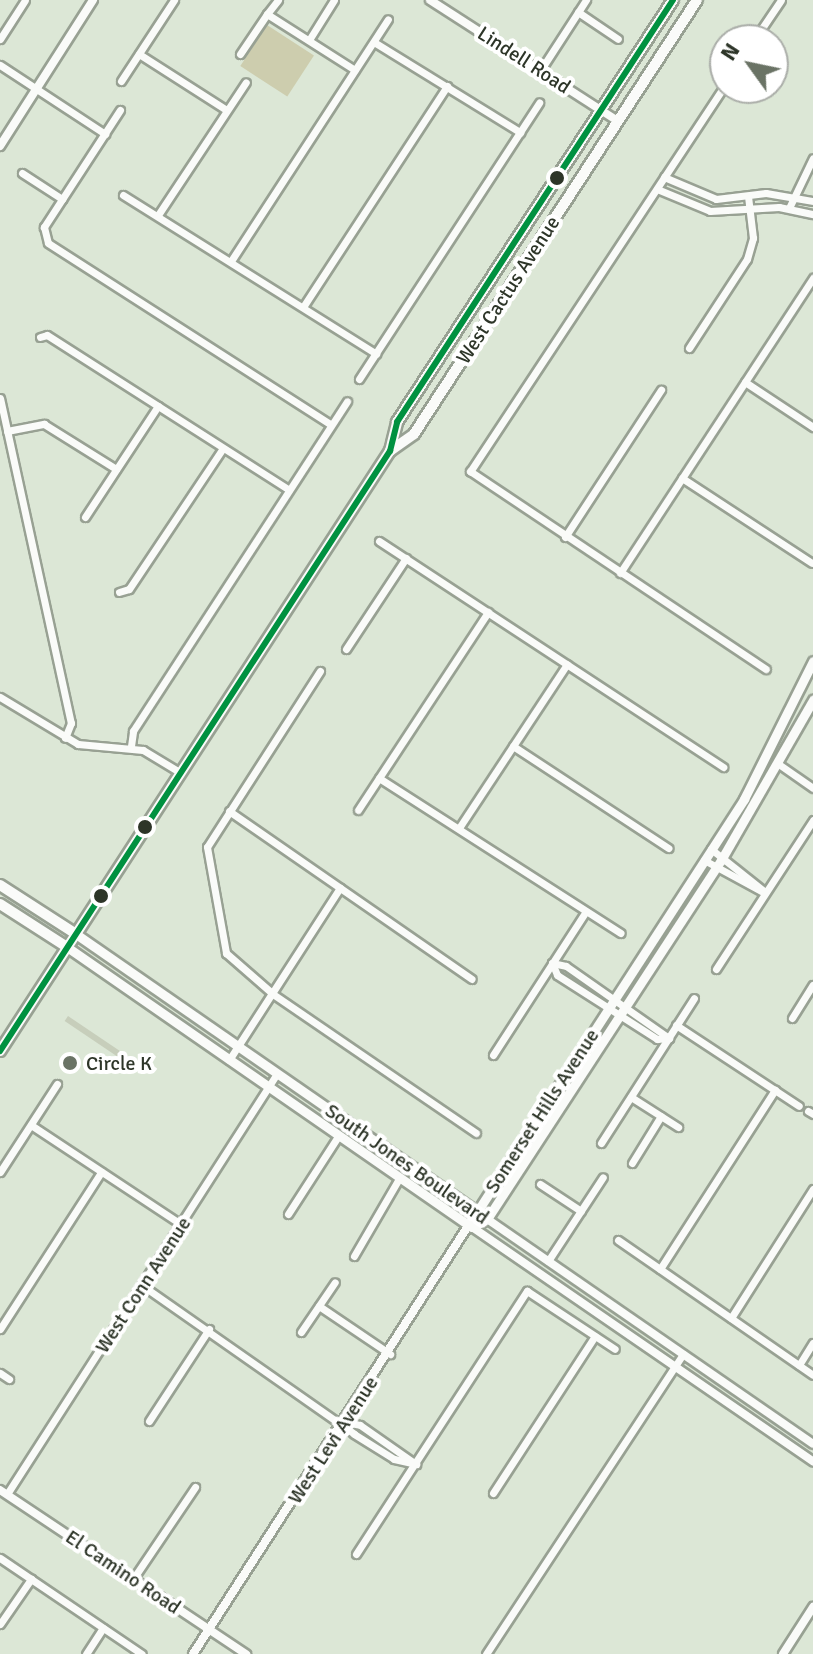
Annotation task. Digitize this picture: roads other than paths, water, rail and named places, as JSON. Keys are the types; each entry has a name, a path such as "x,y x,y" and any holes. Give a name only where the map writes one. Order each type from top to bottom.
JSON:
{"main road":[{"name":"West Cactus Avenue","path":"0,1051 390,451 397,422 673,0"},
{"name":"West Cactus Avenue","path":"390,451 414,434 697,0"},
{"name":"Somerset Hills Avenue","path":"477,1212 781,735 813,661"},
{"name":"Somerset Hills Avenue","path":"472,1227 487,1219 723,857 780,765 813,700"},
{"name":"South Jones Boulevard","path":"0,885 76,934 477,1212"},
{"name":"South Jones Boulevard","path":"0,904 472,1227"}],"street":[{"path":"0,39 25,0"},
{"path":"0,146 93,0"},
{"path":"121,81 174,0"},
{"path":"240,54 278,0"},
{"path":"309,40 334,0"},
{"name":"Lindell Road","path":"430,0 618,121"},
{"path":"540,71 586,0"},
{"path":"765,24 781,0"},
{"path":"578,12 618,39"},
{"path":"267,14 355,70"},
{"path":"231,261 388,19"},
{"path":"374,42 520,132"},
{"path":"139,54 225,109"},
{"path":"0,65 105,134"},
{"path":"158,215 225,109 246,82"},
{"path":"303,307 447,86"},
{"path":"359,379 539,103"},
{"path":"712,104 471,474 766,669"},
{"path":"120,110 62,199 43,235 331,425"},
{"path":"789,208 790,195 813,158"},
{"path":"22,173 62,199"},
{"path":"664,177 699,195 790,195 813,201"},
{"path":"657,189 695,208 789,208 813,214"},
{"path":"123,195 376,354"},
{"path":"689,348 747,259 748,196"},
{"path":"620,573 745,382 810,290 813,278"},
{"path":"40,337 47,335 289,490"},
{"path":"745,382 813,427"},
{"path":"565,537 661,390"},
{"path":"0,398 71,723 65,738"},
{"path":"131,746 133,731 347,401"},
{"path":"85,517 158,406"},
{"path":"7,431 44,424 116,469"},
{"path":"119,592 129,589 223,448"},
{"path":"682,478 812,563"},
{"path":"379,541 723,767"},
{"path":"346,649 406,558"},
{"path":"358,810 488,612"},
{"path":"459,828 567,664"},
{"path":"320,671 206,852 230,960 273,994 476,1133"},
{"path":"0,697 65,738 131,746 181,773"},
{"path":"513,746 668,848"},
{"path":"780,765 813,788"},
{"path":"379,778 620,933"},
{"path":"229,811 472,979"},
{"path":"716,969 813,820"},
{"path":"711,849 765,892"},
{"path":"704,860 765,892"},
{"path":"229,1060 340,888"},
{"path":"493,1055 586,911"},
{"path":"552,963 614,998 669,1038"},
{"path":"552,963 557,975 608,1008 657,1039 669,1038"},
{"path":"792,1018 813,985"},
{"path":"601,1143 694,998"},
{"path":"676,1025 799,1106"},
{"name":"West Conn Avenue","path":"3,1492 143,1286 277,1074"},
{"path":"0,1172 57,1084"},
{"path":"660,1269 775,1090"},
{"path":"631,1097 678,1127"},
{"path":"632,1163 661,1116"},
{"path":"31,1125 182,1225"},
{"path":"288,1214 339,1135"},
{"path":"0,1329 101,1172"},
{"path":"354,1256 400,1177"},
{"path":"548,1261 603,1177"},
{"path":"540,1184 581,1211"},
{"path":"731,1318 813,1189"},
{"name":"South Jones Boulevard","path":"477,1212 813,1444"},
{"name":"Somerset Hills Avenue","path":"472,1227 477,1212"},
{"name":"South Jones Boulevard","path":"472,1227 813,1461"},
{"name":"West Levi Avenue","path":"193,1654 472,1227"},
{"path":"618,1240 813,1375"},
{"path":"301,1332 335,1282"},
{"path":"143,1286 345,1422 394,1459 416,1464"},
{"path":"356,1554 527,1291 615,1349"},
{"path":"319,1306 390,1354"},
{"path":"149,1421 209,1329"},
{"path":"493,1493 595,1336"},
{"path":"799,1365 813,1343"},
{"path":"486,1654 683,1354"},
{"path":"0,1373 9,1379"},
{"path":"133,1579 195,1487"},
{"name":"El Camino Road","path":"3,1492 246,1654"},
{"path":"0,1558 142,1654"},
{"path":"0,1624 31,1579"},
{"path":"783,1654 813,1607"},
{"path":"86,1654 103,1628"}],"place":[{"name":"Circle K","path":"70,1063"}]}
